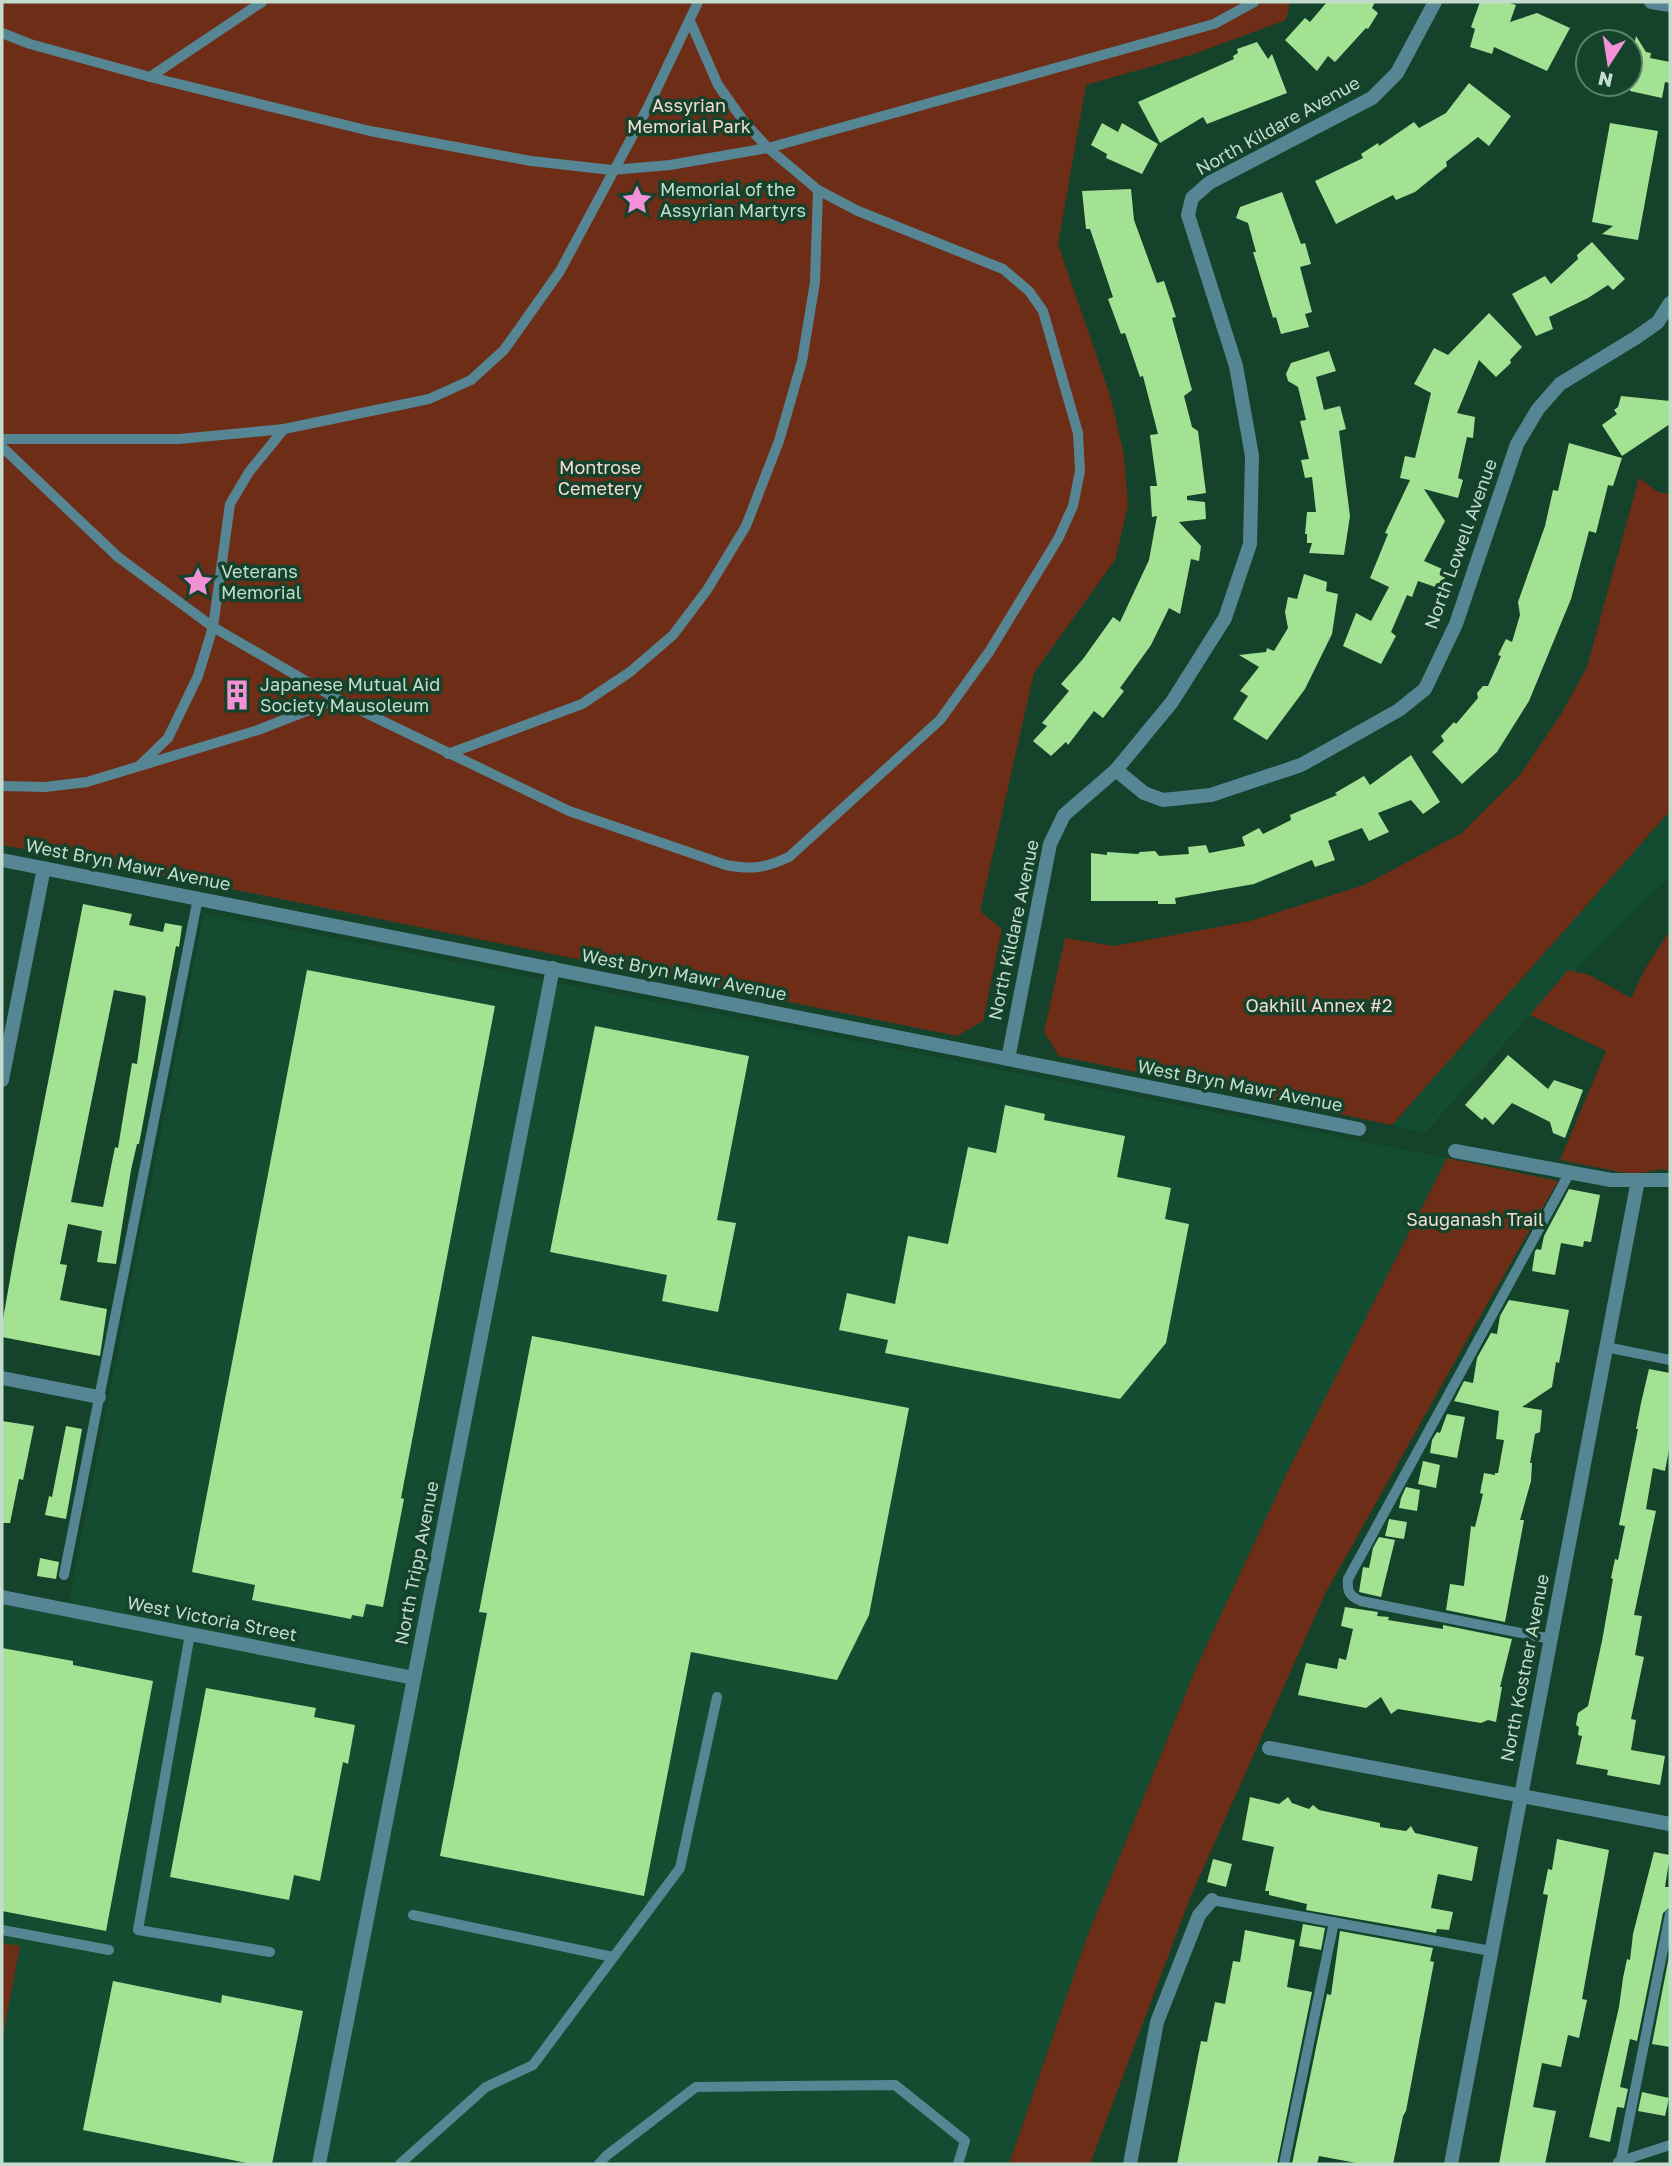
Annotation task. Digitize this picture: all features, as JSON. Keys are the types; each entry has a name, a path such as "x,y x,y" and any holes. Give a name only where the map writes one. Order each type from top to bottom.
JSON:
{"street":[{"name":"North Kildare Avenue","path":"1008,1059 1049,844 1064,816 1116,770 1172,702 1225,618 1250,544 1252,456 1236,366 1188,215 1192,198 1209,183 1372,98 1397,73 1435,2"},
{"path":"1651,2 1670,5"},
{"name":"North Lowell Avenue","path":"1116,770 1144,793 1163,800 1211,795 1301,765 1399,709 1424,689 1456,624 1517,444 1538,409 1560,384 1658,322 1670,303"},
{"name":"West Bryn Mawr Avenue","path":"2,860 1359,1129"},
{"path":"2,1080 44,868"},
{"name":"North Tripp Avenue","path":"319,2164 553,968"},
{"path":"1455,1151 1611,1180 1670,1180"},
{"name":"North Kostner Avenue","path":"1451,2164 1638,1180"},
{"path":"2,1378 99,1397"},
{"name":"West Victoria Street","path":"2,1597 414,1678"},
{"path":"1269,1748 1670,1824"},
{"path":"1130,2164 1157,2022 1199,1915 1212,1900"}],"lane":[{"path":"150,77 262,2"},
{"path":"2,439 179,439 284,429 429,400 471,380 504,350 559,271 648,107 698,2"},
{"path":"2,33 30,44 150,77 370,131 531,160 612,170 670,165 768,148 1214,24 1254,2"},
{"path":"2,447 118,557 213,627 337,699 569,811 726,865 748,869 770,866 789,857 940,720 989,652 1058,539 1073,506 1080,471 1078,433 1043,311 1029,291 1003,269 858,211 818,190 768,148 745,122 718,85 690,21"},
{"path":"448,754 582,704 630,672 673,635 708,590 746,526 779,441 802,360 815,282 818,190"},
{"path":"140,765 168,738 198,676 213,627 230,504 249,472 284,429"},
{"path":"2,786 45,788 87,782 258,730 337,699"},
{"path":"64,1575 198,898"},
{"path":"1551,1639 1361,1601 1352,1597 1347,1589 1348,1579 1570,1172"},
{"path":"1606,1347 1670,1360"},
{"path":"190,1634 138,1930 270,1952"},
{"path":"400,2164 486,2087 533,2065 680,1868 717,1697"},
{"path":"1212,1900 1491,1951"},
{"path":"1670,1914 1618,2162 1670,2145"},
{"path":"413,1915 613,1957"},
{"path":"1284,2164 1334,1922"},
{"path":"2,1930 109,1950"},
{"path":"599,2164 696,2087 895,2085 965,2141 958,2164"}],"shaded area":[{"path":"1670,811 1670,876 1530,1015 1425,1133 1392,1125"},
{"path":"204,913 1447,1158 1287,1473 1197,1666 1087,1937 1009,2164 2,2164 2,1592 68,1604"}],"green space":[{"name":"Montrose Cemetery","path":"2,2 1290,2 1286,20 1191,55 1086,85 1058,244 1110,395 1124,455 1128,506 1115,560 1034,673 980,911 1002,929 983,1021 957,1036 2,845"},
{"name":"Oakhill Annex #2","path":"1639,478 1658,492 1670,494 1670,811 1392,1125 1059,1056 1044,1032 1065,938 1114,946 1250,921 1364,885 1462,833 1520,775 1561,714 1587,667"},
{"path":"1670,930 1670,1171 1660,1169 1635,1175 1560,1160 1606,1051 1530,1015 1568,970 1589,975 1631,998 1644,971"},
{"name":"Sauganash Trail","path":"1447,1158 1558,1181 1325,1594 1190,1898 1090,2164 1009,2164 1087,1937 1197,1666 1287,1473"},
{"path":"2,1943 20,1946 2,2042"}],"building":[{"path":"1327,2 1375,2 1372,8 1378,13 1368,29 1366,28 1335,62 1328,56 1317,71 1285,40 1305,18 1310,22"},
{"path":"1480,2 1506,2 1516,5 1510,22 1537,13 1570,28 1547,71 1494,47 1492,54 1470,47 1475,29 1471,27"},
{"path":"1257,42 1268,59 1272,54 1287,93 1207,124 1203,117 1160,143 1138,102 1234,59 1233,56 1238,53 1237,49"},
{"path":"1644,49 1651,53 1650,58 1670,62 1670,83 1665,82 1662,98 1644,94"},
{"path":"1469,83 1511,116 1489,146 1478,137 1446,162 1447,166 1415,192 1396,200 1393,195 1336,224 1315,181 1363,158 1361,154 1378,143 1379,146 1414,122 1419,128 1446,113"},
{"path":"1102,123 1118,132 1122,123 1158,144 1142,174 1106,158 1107,154 1091,145"},
{"path":"1610,123 1658,131 1638,240 1602,234 1613,226 1592,222"},
{"path":"1131,189 1134,220 1157,283 1164,281 1176,317 1172,318 1192,390 1184,396 1192,427 1198,431 1206,493 1187,496 1187,500 1205,502 1206,519 1179,522 1201,546 1199,561 1191,559 1180,614 1169,608 1151,645 1120,688 1124,691 1103,718 1094,711 1068,745 1066,742 1051,756 1033,741 1047,726 1042,723 1069,691 1061,684 1113,617 1120,622 1149,560 1157,516 1152,517 1150,486 1157,486 1150,435 1158,434 1143,376 1140,377 1125,333 1121,334 1108,299 1113,297 1090,229 1086,229 1082,191"},
{"path":"1282,192 1301,244 1305,243 1311,264 1300,267 1312,312 1305,314 1309,327 1281,334 1276,317 1273,318 1253,252 1256,252 1248,223 1236,218 1240,207"},
{"path":"1592,242 1625,279 1613,290 1608,285 1549,317 1553,329 1536,336 1512,294 1545,276 1551,284"},
{"path":"1489,313 1522,347 1510,360 1511,363 1496,377 1479,360 1457,413 1475,417 1473,438 1467,437 1458,478 1463,480 1458,498 1424,489 1445,521 1424,561 1447,571 1441,589 1418,581 1412,597 1407,595 1391,632 1396,636 1381,664 1343,646 1356,613 1371,621 1389,587 1370,578 1388,534 1385,533 1410,480 1400,478 1405,456 1415,458 1431,393 1414,384 1434,348 1448,355"},
{"path":"1329,351 1336,371 1316,377 1324,410 1340,406 1346,429 1339,431 1350,516 1344,555 1309,553 1312,543 1307,543 1305,534 1307,512 1316,512 1312,477 1305,478 1301,460 1309,459 1300,421 1306,420 1298,387 1288,381 1286,374 1291,363"},
{"path":"1621,396 1670,401 1670,424 1622,456 1602,425 1617,414 1614,410 1618,407"},
{"path":"1569,443 1622,458 1613,486 1608,485 1596,533 1589,531 1571,599 1529,701 1497,752 1462,784 1432,752 1444,741 1441,736 1454,722 1456,724 1478,698 1477,693 1483,686 1488,686 1506,639 1512,642 1520,615 1518,602 1545,526 1553,490 1558,491"},
{"path":"1304,574 1327,582 1326,591 1338,594 1332,634 1305,689 1267,740 1233,719 1248,696 1240,691 1259,667 1239,655 1266,652 1267,648 1274,651 1288,628 1285,612 1288,597 1297,599"},
{"path":"1411,755 1440,802 1423,814 1411,800 1378,813 1389,832 1369,841 1362,828 1328,841 1335,860 1315,867 1312,860 1254,884 1175,898 1176,904 1158,904 1158,901 1091,901 1091,853 1107,855 1107,852 1138,854 1155,851 1159,856 1189,854 1188,847 1206,845 1209,853 1245,846 1242,837 1259,828 1263,834 1291,820 1290,815 1337,795 1335,793 1364,776 1370,785"},
{"path":"83,904 132,914 129,925 163,932 165,923 182,926 139,1144 131,1170 116,1264 97,1262 102,1231 68,1224 60,1264 67,1265 60,1300 107,1309 100,1356 2,1337 16,1245","holes":["114,990 145,996 137,1064 132,1063 118,1148 115,1147 103,1207 71,1202"]},
{"path":"307,970 495,1006 401,1498 404,1499 383,1607 366,1604 363,1617 352,1615 351,1619 252,1600 255,1585 192,1572"},
{"path":"595,1026 749,1056 717,1220 736,1223 718,1312 662,1301 667,1275 550,1252"},
{"path":"1508,1055 1548,1089 1554,1080 1583,1090 1565,1138 1553,1133 1550,1122 1512,1103 1493,1125 1485,1117 1482,1120 1465,1105"},
{"path":"1005,1105 1045,1114 1044,1120 1125,1136 1117,1177 1171,1188 1165,1219 1189,1224 1166,1343 1120,1399 885,1353 888,1340 839,1330 847,1293 895,1304 908,1236 948,1244 968,1147 996,1153"},
{"path":"1569,1189 1600,1195 1591,1242 1584,1241 1583,1247 1561,1243 1555,1275 1532,1271 1535,1251 1541,1250 1544,1236"},
{"path":"1509,1300 1569,1310 1552,1387 1522,1407 1542,1410 1540,1432 1535,1434 1530,1463 1531,1481 1520,1520 1524,1520 1505,1622 1446,1610 1450,1584 1464,1586 1471,1526 1475,1527 1483,1494 1480,1493 1484,1473 1498,1473 1504,1440 1496,1439 1499,1411 1454,1401 1464,1381 1473,1383 1477,1358 1491,1333 1497,1334 1500,1316"},
{"path":"532,1336 909,1408 869,1615 837,1680 691,1652 644,1896 440,1856 487,1613 479,1612"},
{"path":"1649,1369 1670,1373 1670,1444 1665,1471 1653,1468 1646,1509 1656,1511 1634,1615 1642,1616 1635,1655 1644,1657 1631,1719 1636,1720 1631,1750 1665,1756 1660,1785 1607,1775 1608,1770 1576,1764 1582,1736 1578,1735 1579,1727 1576,1725 1578,1713 1588,1706 1602,1641 1613,1579 1611,1578 1625,1526 1619,1525"},
{"path":"1447,1414 1465,1417 1457,1458 1430,1453 1432,1440 1437,1432 1440,1433"},
{"path":"2,1421 34,1426 23,1480 19,1479 10,1523 2,1523"},
{"path":"66,1426 82,1429 66,1519 45,1515 49,1496 52,1497"},
{"path":"1423,1461 1440,1465 1436,1488 1418,1484"},
{"path":"1406,1487 1420,1490 1417,1511 1399,1508"},
{"path":"1389,1519 1407,1522 1404,1539 1385,1536"},
{"path":"1379,1537 1395,1540 1381,1597 1359,1592 1363,1567 1369,1568 1373,1548"},
{"path":"40,1558 59,1562 56,1579 37,1576"},
{"path":"1345,1607 1378,1612 1377,1616 1389,1617 1388,1620 1443,1629 1443,1625 1512,1639 1500,1687 1496,1722 1488,1720 1481,1723 1398,1709 1391,1714 1381,1697 1366,1708 1298,1695 1306,1663 1337,1669 1339,1658 1346,1660 1353,1629 1341,1626"},
{"path":"2,1648 73,1661 73,1665 153,1681 106,1931 2,1911"},
{"path":"206,1688 316,1708 314,1717 355,1725 348,1764 343,1762 320,1881 294,1875 289,1900 170,1877"},
{"path":"1250,1797 1279,1804 1288,1797 1292,1803 1309,1809 1313,1805 1319,1810 1380,1823 1380,1827 1406,1831 1411,1826 1415,1833 1478,1847 1472,1881 1438,1874 1431,1908 1453,1912 1449,1930 1437,1929 1436,1933 1306,1910 1307,1904 1269,1895 1269,1891 1265,1891 1274,1847 1242,1840"},
{"path":"1557,1839 1609,1850 1582,1999 1587,2000 1579,2038 1568,2035 1561,2067 1542,2063 1533,2107 1556,2111 1545,2164 1499,2164 1548,1895 1543,1894 1548,1869 1552,1870"},
{"path":"1654,1852 1670,1855 1665,1887 1670,1887 1670,1907 1663,1913 1637,2041 1630,2039 1620,2087 1628,2089 1624,2108 1617,2107 1610,2142 1589,2137 1619,2007 1627,1959 1630,1960 1633,1934"},
{"path":"1213,1859 1232,1864 1226,1887 1207,1882"},
{"path":"1303,1924 1325,1928 1321,1950 1299,1946"},
{"path":"1245,1930 1295,1940 1287,1987 1312,1992 1277,2164 1177,2164 1201,2041 1207,2042 1215,2002 1225,2004 1233,1961 1240,1962"},
{"path":"1340,1931 1433,1948 1430,1961 1434,1962 1406,2111 1393,2164 1362,2164 1319,2156 1317,2164 1292,2164 1327,1994 1331,1995"},
{"path":"1670,1951 1670,2047 1652,2044"},
{"path":"113,1981 221,2003 222,1995 303,2011 272,2164 252,2164 83,2130"},
{"path":"1642,2092 1669,2098 1665,2116 1638,2111"}],"place":[{"name":"Memorial of the Assyrian Martyrs","path":"637,200"},
{"name":"Veterans Memorial","path":"198,582"},
{"name":"Japanese Mutual Aid Society Mausoleum","path":"237,695"}],"park label":[{"name":"Assyrian Memorial Park","path":"689,116"}]}
